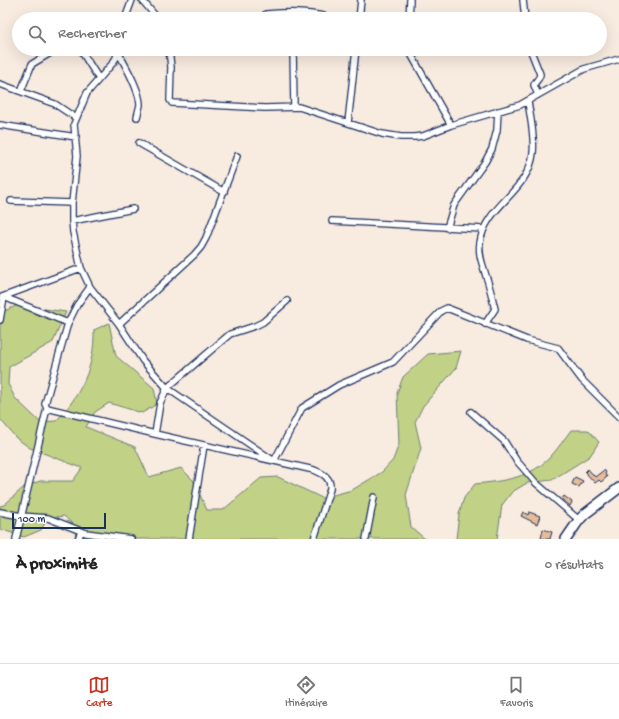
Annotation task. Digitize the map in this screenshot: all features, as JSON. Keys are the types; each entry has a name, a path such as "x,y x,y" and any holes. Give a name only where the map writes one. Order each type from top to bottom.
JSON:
{"main road":[{"path":"566,539 579,520 619,488"}],"street":[{"path":"127,12 132,0"},
{"path":"142,0 152,12"},
{"path":"360,12 361,0"},
{"path":"409,12 410,0"},
{"path":"523,0 524,12"},
{"path":"20,91 32,64 46,56"},
{"path":"85,56 99,78"},
{"path":"116,56 112,64 87,93 76,118 74,129 77,156 72,203 72,221 81,268 90,287 119,324 143,361 166,388 274,461"},
{"path":"121,56 132,77 139,100 140,104 137,117"},
{"path":"170,56 170,100 172,103 265,108 302,108 382,134 401,137 423,136 451,125 520,105 584,69 619,59"},
{"path":"293,56 294,107"},
{"path":"348,123 355,56"},
{"path":"413,56 451,125"},
{"path":"533,56 540,74 534,85 538,95"},
{"path":"0,84 55,104 76,118"},
{"path":"485,324 495,309 479,252 483,229 493,213 519,185 532,160 534,152 528,101"},
{"path":"447,228 454,205 485,162 492,149 497,130 498,111"},
{"path":"0,124 76,137"},
{"path":"138,143 224,192"},
{"path":"119,324 201,247 238,156"},
{"path":"11,201 72,203"},
{"path":"72,221 133,210"},
{"path":"332,221 483,229"},
{"path":"2,298 81,268"},
{"path":"16,539 47,408 45,404 68,323 77,304 90,287"},
{"path":"0,320 2,298"},
{"path":"2,298 68,323"},
{"path":"155,434 160,403 166,388 230,334 263,322 287,301"},
{"path":"274,461 302,408 339,385 393,362 441,311 447,308 527,340 558,348 582,380 619,417"},
{"path":"47,408 314,470 323,474 328,479 330,489 314,539"},
{"path":"470,412 504,440 519,465 536,483 579,520"},
{"path":"189,539 204,445"},
{"path":"366,539 374,497"},
{"path":"0,512 21,516 48,518 80,532 131,539"},
{"path":"78,539 80,532"}],"green space":[{"path":"18,305 66,312 53,342 9,367 8,384 15,398 40,422 56,421 73,401 85,379 92,356 94,330 109,323 116,356 154,388 157,404 142,413 109,403 95,412 86,427 135,447 149,477 181,468 193,480 207,510 223,510 261,478 278,477 322,498 352,490 382,472 393,460 399,444 397,393 403,377 428,354 461,351 456,368 423,406 415,422 421,448 406,495 411,527 425,539 75,539 76,527 64,516 48,518 41,530 24,537 0,529 0,506 4,505 24,487 40,481 73,481 82,468 30,448 16,438 0,419 0,313"},
{"path":"571,430 588,430 599,442 590,456 552,480 527,483 512,492 502,505 497,539 456,539 459,514 464,498 475,484 507,480 536,469 552,455"}],"building":[{"path":"588,469 595,477 604,470 607,477 601,482 599,480 595,483 585,472"},
{"path":"575,477 583,481 579,487 572,484"},
{"path":"564,496 572,502 570,506 562,499"},
{"path":"523,512 528,515 529,512 540,516 537,524 521,516"},
{"path":"543,529 552,532 550,539 541,539"}]}
